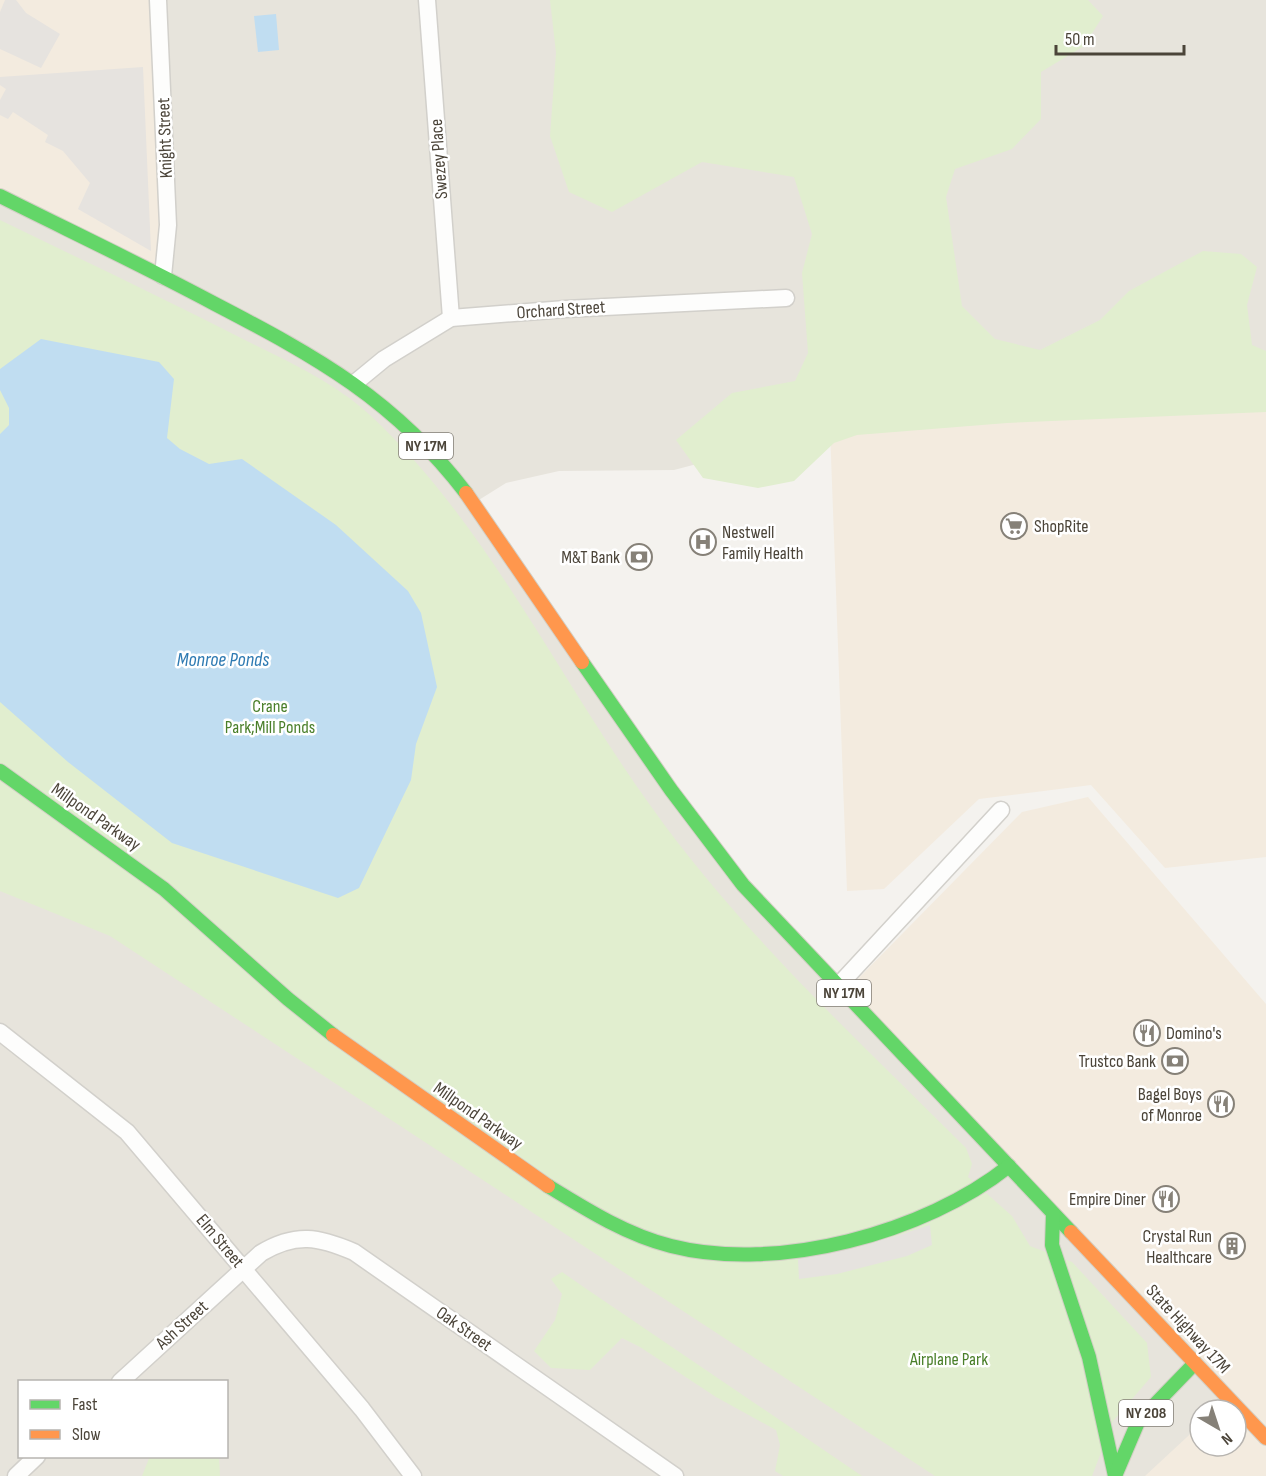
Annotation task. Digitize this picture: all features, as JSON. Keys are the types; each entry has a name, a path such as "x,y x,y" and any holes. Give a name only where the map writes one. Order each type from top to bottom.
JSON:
{"main road":[{"name":"NY 17M","path":"0,196 163,276 322,360 356,382 391,411 428,448 474,502 691,820 743,885 1008,1166"},
{"name":"Millpond Parkway","path":"0,771 148,874 287,999 348,1047 530,1173 579,1204 644,1238 687,1248 740,1255 792,1251 862,1237 961,1199 978,1191 1008,1166"},
{"name":"State Highway 17M","path":"1008,1166 1266,1438"},
{"path":"1053,1214 1052,1245 1089,1357 1115,1476"},
{"name":"NY 208","path":"1115,1476 1138,1422 1195,1363"}],"street":[{"name":"Knight Street","path":"158,0 168,225 163,276"},
{"name":"Swezey Place","path":"427,0 451,318"},
{"name":"Orchard Street","path":"356,382 384,359 451,318 565,309 786,298"},
{"path":"838,986 1001,810"},
{"name":"Elm Street","path":"0,1032 94,1103 127,1132 362,1409 413,1476"},
{"name":"Oak Street","path":"243,1268 281,1241 323,1239 354,1252 675,1476"},
{"name":"Ash Street","path":"122,1380 243,1268"},
{"path":"16,1476 35,1458"}],"shaded area":[{"path":"0,0 158,0 163,276 0,196"},
{"path":"5,0 16,0 26,13 60,34 41,68 0,49 0,12"},
{"path":"158,0 1266,0 1266,403 830,429 674,470 559,471 506,483 474,503 691,820 1230,1398 1188,1398 1188,1458 1248,1458 1248,1418 1266,1437 1266,1476 0,1476 0,196"},
{"path":"143,67 151,251 78,209 90,183 63,151 45,142 48,135 13,112 8,119 0,115 0,100 6,89 0,85 0,77"},
{"path":"1266,403 1266,857 1165,868 1091,785 979,799 884,889 847,891 830,429"},
{"path":"1088,797 1266,1004 1266,1476 1145,1476 1188,1436 1188,1458 1248,1458 1248,1398 1227,1398 844,993 1022,812"},
{"path":"930,1225 932,1245 907,1256 837,1274 799,1279 798,1259 893,1237"}],"green space":[{"path":"550,0 1088,0 1103,16 1084,46 1041,72 1041,119 1012,149 955,169 946,197 962,306 995,339 1040,350 1100,320 1129,291 1203,251 1241,254 1257,267 1247,305 1252,345 1266,351 1266,412 1007,423 857,435 834,443 794,481 758,488 703,478 676,440 732,393 795,381 808,353 802,273 812,234 794,177 702,162 612,212 569,192 550,136 556,53"},
{"name":"Crane Park;Mill Ponds","path":"0,220 308,372 356,403 412,458 486,553 650,805 722,897 801,983 966,1148 972,1164 968,1177 1012,1216 1030,1246 1072,1262 1147,1343 1151,1377 1113,1421 1092,1476 935,1476 110,936 0,891"},
{"path":"562,1272 862,1476 783,1476 775,1471 780,1445 776,1430 716,1397 640,1347 622,1338 590,1370 551,1368 534,1351 555,1320 562,1294 551,1279"},
{"path":"149,1458 219,1458 220,1476 142,1476"}],"water":[{"path":"276,14 279,50 258,52 254,16"},
{"name":"Monroe Ponds","path":"41,339 159,362 174,379 167,438 180,449 209,464 242,459 336,525 408,591 421,613 437,687 416,744 411,780 359,888 338,898 172,843 68,762 0,702 0,434 9,425 9,408 0,390 0,369"}],"traffic: fast":[{"path":"0,196 188,290 321,363 382,406 439,460 466,493"},
{"path":"582,662 671,790 743,885 1071,1232"},
{"path":"0,771 164,889 288,999 333,1035"},
{"path":"548,1186 608,1221 655,1241 713,1253 757,1254 802,1250 848,1241 893,1228 936,1211 975,1190 1009,1166"},
{"path":"1053,1214 1052,1245 1089,1357 1115,1476"},
{"path":"1115,1476 1138,1422 1195,1363"}],"traffic: slow":[{"path":"466,493 582,662"},
{"path":"333,1035 548,1186"},
{"path":"1071,1232 1266,1438"}],"place":[{"name":"ShopRite","path":"1014,526"},
{"name":"Nestwell Family Health","path":"703,542"},
{"name":"M&T Bank","path":"639,557"},
{"name":"Domino's","path":"1147,1033"},
{"name":"Trustco Bank","path":"1175,1061"},
{"name":"Bagel Boys of Monroe","path":"1221,1104"},
{"name":"Empire Diner","path":"1166,1199"},
{"name":"Crystal Run Healthcare","path":"1232,1246"}],"park label":[{"name":"Airplane Park","path":"949,1359"}]}
